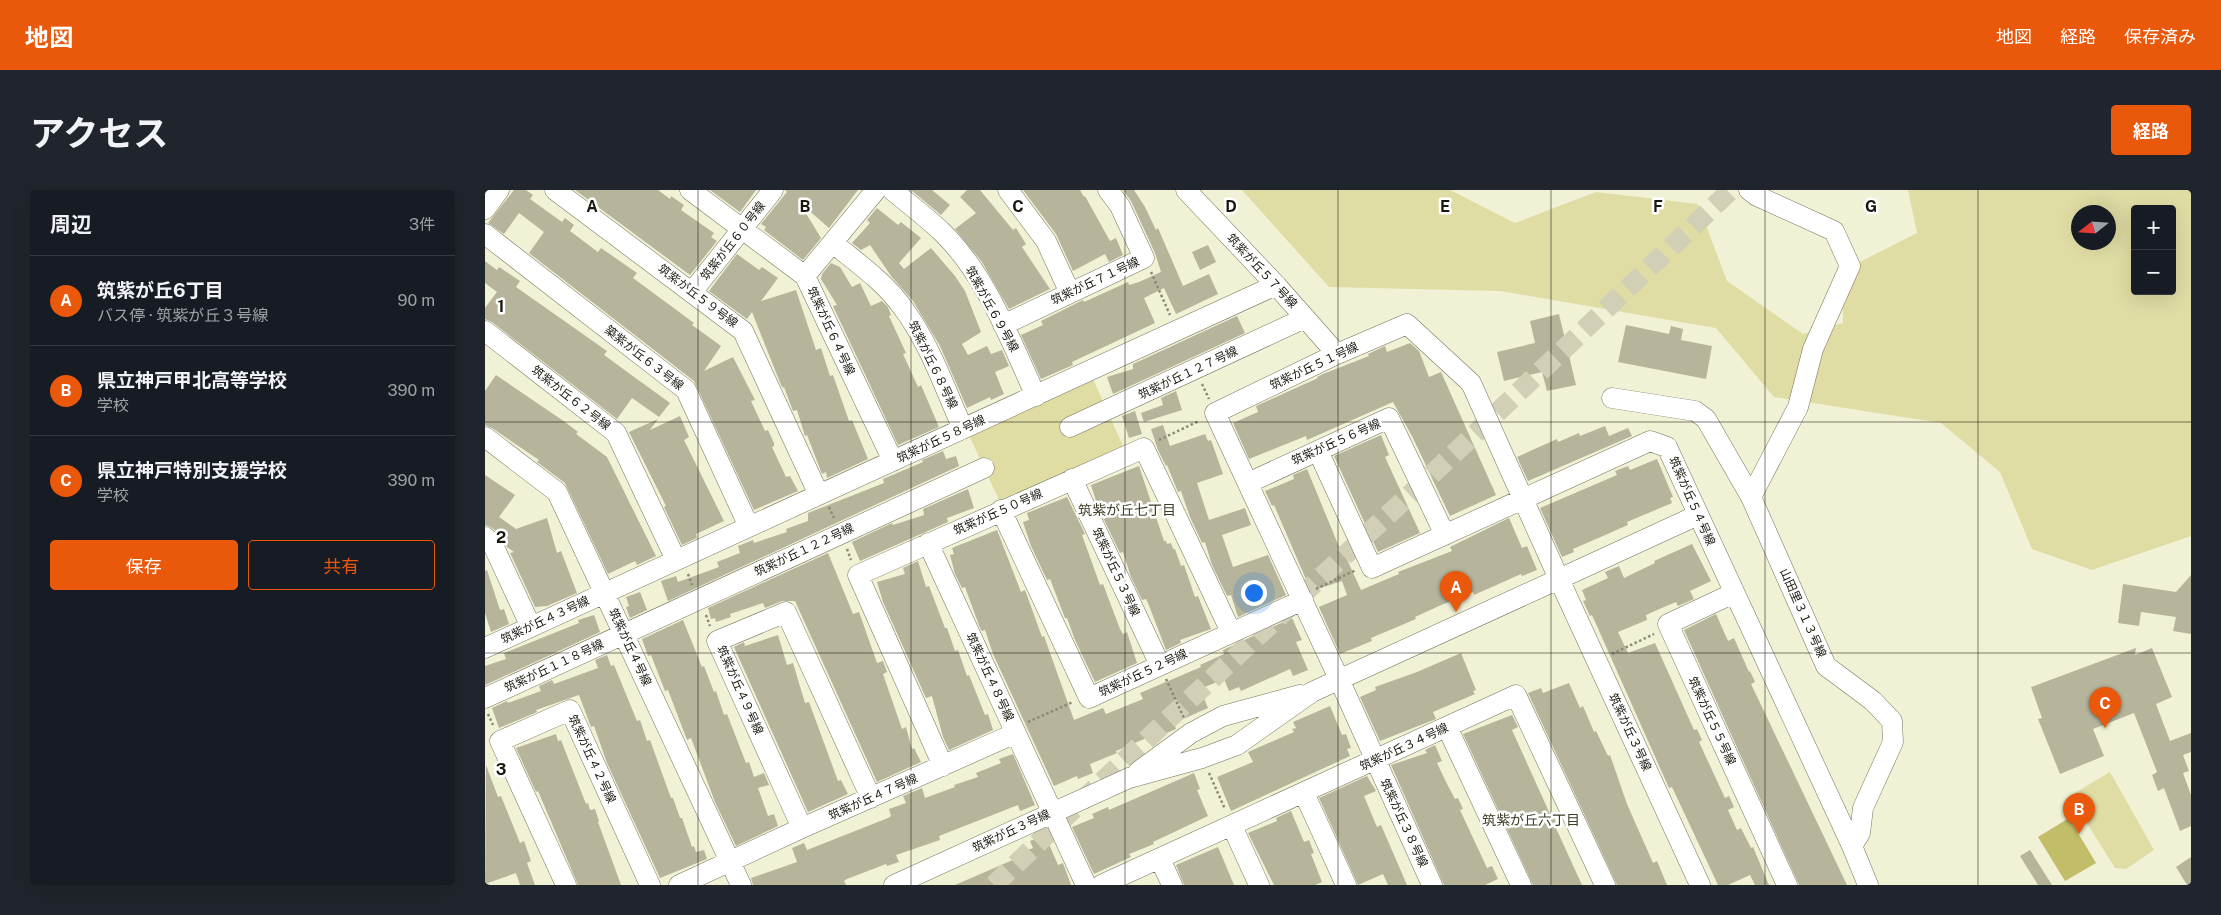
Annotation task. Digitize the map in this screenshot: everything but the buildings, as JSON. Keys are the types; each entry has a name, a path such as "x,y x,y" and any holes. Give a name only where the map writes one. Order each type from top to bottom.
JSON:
{"street":[{"path":"485,209 499,190"},
{"name":"筑紫が丘５９号線","path":"555,190 743,331 819,495"},
{"name":"筑紫が丘６４号線","path":"690,190 805,276 893,461"},
{"name":"筑紫が丘６０号線","path":"692,292 773,190"},
{"path":"805,276 876,190"},
{"name":"筑紫が丘６９号線","path":"892,190 943,233 975,274 1003,325 1036,396"},
{"path":"1008,190 1046,241 1071,293"},
{"name":"筑紫が丘７１号線","path":"1003,325 1071,293 1147,263 1120,206 1108,190"},
{"name":"筑紫が丘５７号線","path":"1186,190 1337,354"},
{"path":"1749,190 1834,231 1850,266 1813,349 1798,408 1751,497"},
{"name":"築紫が丘６３号線","path":"485,234 686,390 749,527"},
{"name":"筑紫が丘６８号線","path":"833,243 874,277 903,307 922,338 963,429"},
{"name":"筑紫が丘５８号線","path":"605,593 1276,286"},
{"name":"筑紫が丘１２７号線","path":"1070,427 1305,318"},
{"name":"筑紫が丘５１号線","path":"1215,413 1337,354 1407,324 1471,383 1559,579"},
{"name":"筑紫が丘６２号線","path":"485,331 617,433 677,560"},
{"name":"山田里３１３号線","path":"1612,398 1695,411 1706,419 1751,497 1827,666 1873,701 1892,721 1893,742 1863,808 1860,833 1852,846"},
{"path":"1215,413 1339,679"},
{"name":"筑紫が丘５６号線","path":"1248,483 1389,418 1445,535"},
{"name":"筑紫が丘４号線","path":"485,437 557,492 741,885"},
{"name":"筑紫が丘５４号線","path":"1370,564 1372,568 1650,441 1667,447 1733,593 1852,846 1868,885"},
{"path":"1144,448 1231,632"},
{"name":"筑紫が丘５０号線","path":"943,766 858,575 1144,448"},
{"path":"1318,451 1370,564"},
{"name":"筑紫が丘１２２号線","path":"623,634 984,468"},
{"name":"筑紫が丘５３号線","path":"1072,479 1160,665"},
{"name":"筑紫が丘５２号線","path":"1001,510 1089,698 1302,598"},
{"name":"筑紫が丘３号線","path":"894,885 1129,778 1202,758 1246,740 1312,692 1698,515"},
{"path":"485,537 493,543 531,627"},
{"name":"筑紫が丘４８号線","path":"928,543 1086,885"},
{"name":"筑紫が丘３号線","path":"1559,579 1700,885"},
{"name":"筑紫が丘４３号線","path":"485,648 605,593"},
{"path":"1669,628 1668,624 1733,593"},
{"name":"筑紫が丘４９号線","path":"801,828 717,641 786,612 871,798"},
{"name":"筑紫が丘５５号線","path":"1669,628 1787,885"},
{"name":"筑紫が丘１１８号線","path":"485,698 623,634"},
{"name":"筑紫が丘３８号線","path":"1339,679 1432,885"},
{"name":"筑紫が丘３号線","path":"1129,778 1191,733 1231,714 1312,692"},
{"name":"筑紫が丘３４号線","path":"1101,885 1517,695 1605,885"},
{"name":"筑紫が丘４２号線","path":"566,885 500,741 570,710 650,885"},
{"path":"1447,727 1521,885"},
{"name":"筑紫が丘４７号線","path":"679,885 801,828 1016,733"},
{"path":"1303,793 1346,885"},
{"path":"1232,826 1259,885"},
{"path":"1160,859 1172,885"}],"path":[{"path":"1144,448 1215,413"},
{"path":"1302,598 1370,564"},
{"path":"1597,661 1669,628"},
{"path":"1160,665 1191,733"},
{"path":"1016,733 1023,724 1077,700 1089,698"},
{"path":"1202,758 1232,826"}],"shaded area":[{"path":"1242,190 1450,190 1515,223 1596,192 1698,204 1727,281 1803,334 1843,323 1842,271 1917,233 1908,190 2191,190 2191,536 2092,570 2032,549 2000,472 1941,423 1774,397 1716,328 1500,291 1329,287"},
{"path":"1092,377 1123,446 1000,502 968,433"},
{"path":"2110,772 2154,850 2126,869 2115,868 2070,796"},
{"path":"2069,818 2096,863 2065,881 2038,837"}],"tunnel":[{"path":"994,885 1130,755 1460,448 1731,190"}],"place":[{"name":"筑紫が丘6丁目","path":"1456,612"},
{"name":"県立神戸特別支援学校","path":"2105,728"},
{"name":"県立神戸甲北高等学校","path":"2079,834"}],"district":[{"name":"筑紫が丘七丁目","path":"1127,510"},
{"name":"筑紫が丘六丁目","path":"1531,820"}]}
